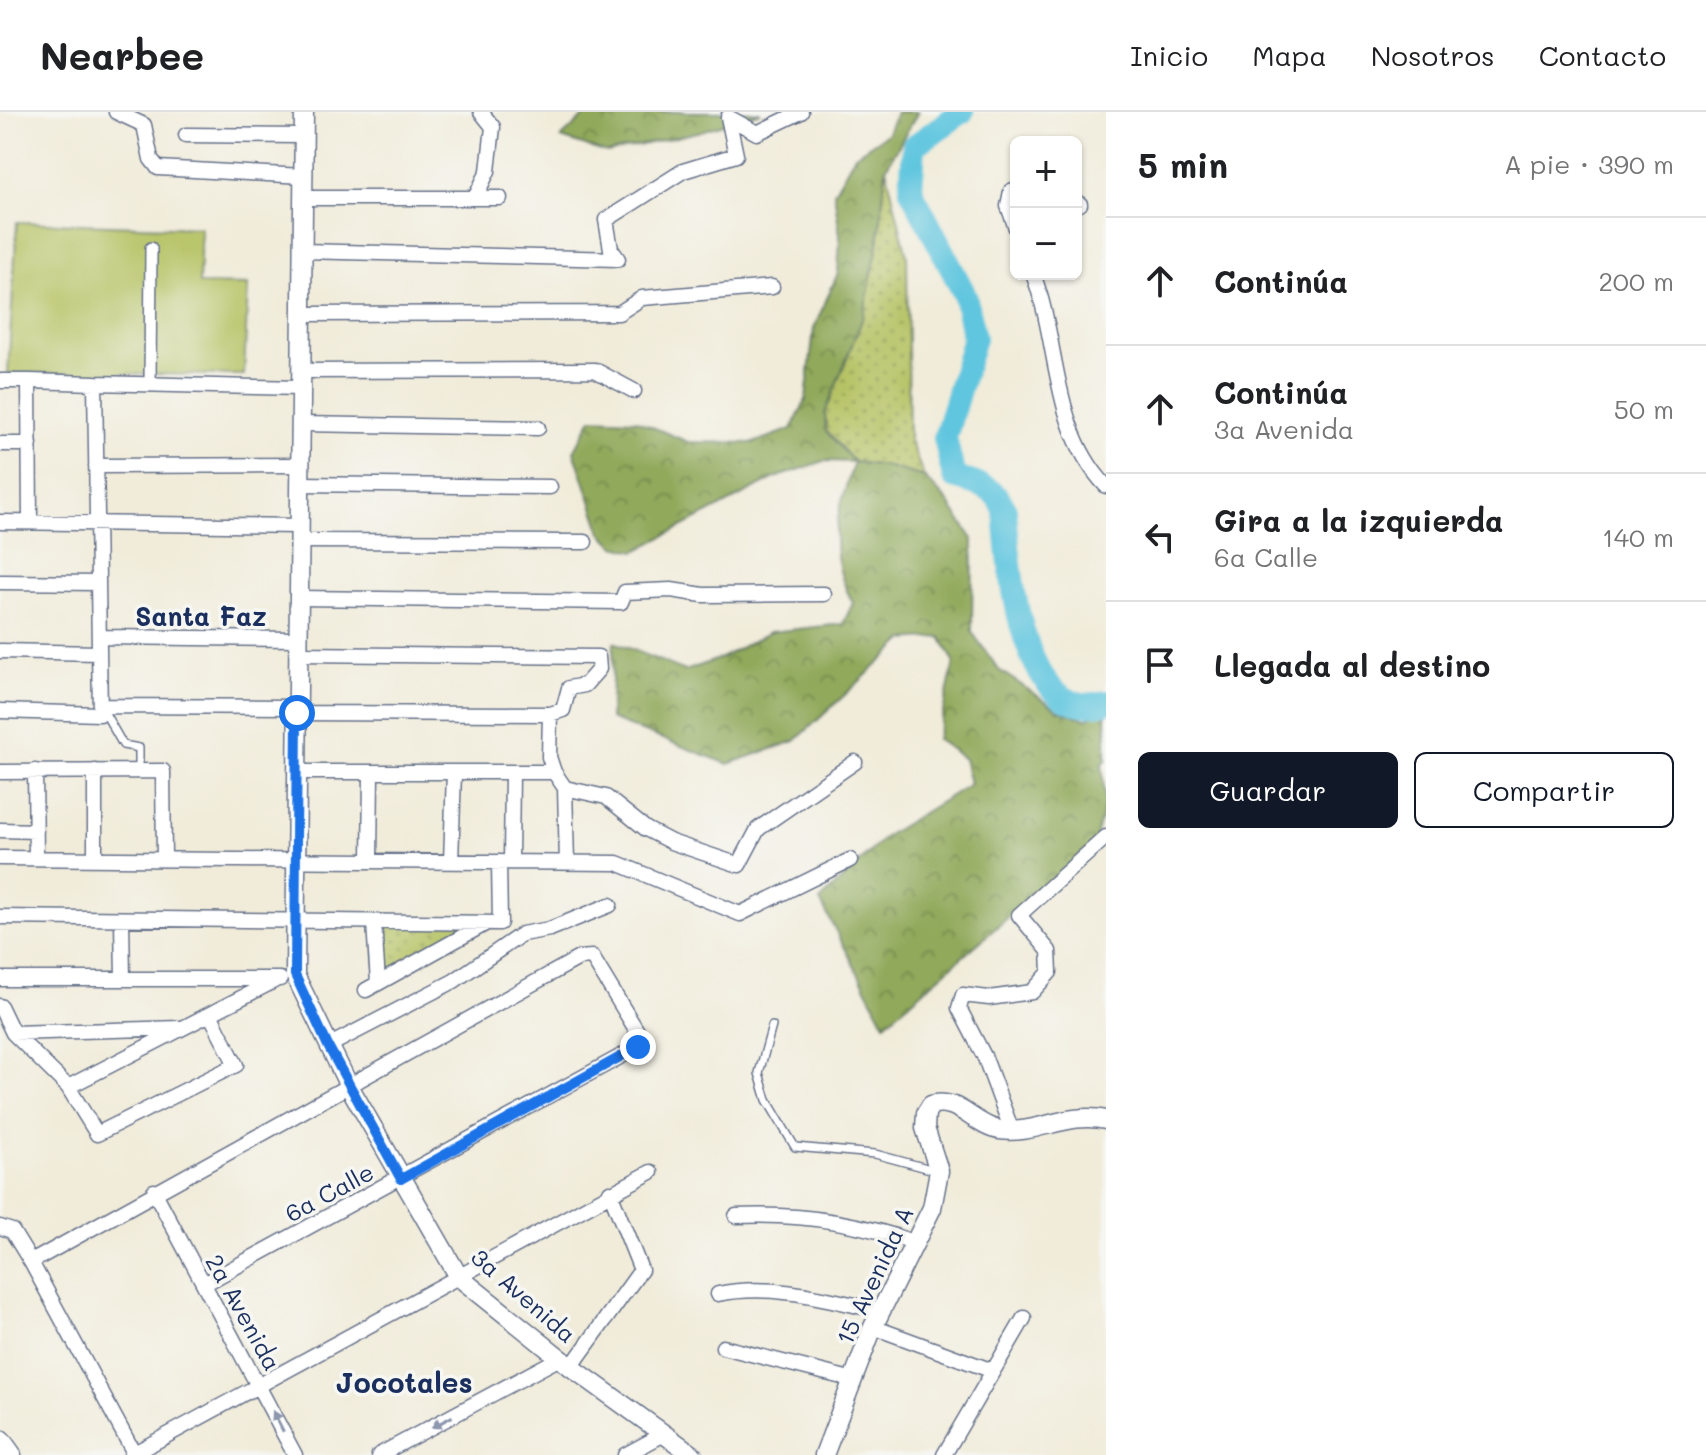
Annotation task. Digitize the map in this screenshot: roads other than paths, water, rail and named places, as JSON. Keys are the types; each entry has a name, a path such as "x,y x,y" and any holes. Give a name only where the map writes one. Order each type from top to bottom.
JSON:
{"main road":[{"path":"0,1441 10,1455"}],"street":[{"path":"116,112 144,125 151,159 158,168 303,176"},
{"name":"3a Avenida","path":"304,112 295,975 349,1086 459,1277 565,1363 693,1455"},
{"path":"475,198 488,171 493,127 481,112"},
{"path":"302,251 618,259 611,249 606,220 683,171 736,155 728,117 757,133 801,112"},
{"path":"186,135 303,136"},
{"path":"303,198 500,198"},
{"path":"150,384 151,248"},
{"path":"1035,280 1046,315 1061,408 1091,468 1106,486"},
{"path":"301,314 619,313 642,298 772,287"},
{"path":"0,381 150,384 595,370 634,391"},
{"path":"29,381 30,522"},
{"path":"0,711 100,714 95,383"},
{"path":"300,424 538,428"},
{"path":"0,444 30,444"},
{"path":"96,466 300,465"},
{"path":"300,484 550,487"},
{"path":"0,522 585,542"},
{"path":"0,582 98,583"},
{"path":"298,598 621,602 625,592 671,590 703,595 824,594"},
{"path":"99,637 598,657 599,669 585,685 569,688 563,710 550,714 101,706"},
{"path":"0,651 99,653"},
{"path":"550,714 549,757 554,772 565,788 567,863"},
{"path":"565,788 606,797 646,829 671,842 739,865 758,829 855,762"},
{"path":"35,771 36,858"},
{"path":"95,771 95,858"},
{"path":"0,772 163,771 164,859"},
{"path":"297,772 554,772"},
{"path":"370,861 371,772"},
{"path":"451,862 454,772"},
{"path":"0,917 500,923 512,772"},
{"path":"0,830 36,831"},
{"path":"1012,1131 985,1058 959,1008 963,995 989,998 1032,992 1050,972 1049,951 1019,915 1106,837"},
{"path":"0,858 617,863 740,914 850,860"},
{"path":"328,1046 454,981 522,934 550,929 610,905"},
{"path":"122,920 123,979"},
{"path":"374,923 372,986 488,922"},
{"name":"6a Calle","path":"204,1284 638,1047 640,1036 592,957 585,956 349,1086"},
{"path":"68,1087 280,979 295,964"},
{"path":"0,979 280,979"},
{"path":"0,1006 13,1033 68,1087 97,1134 236,1065 210,1014"},
{"path":"13,1033 184,1028"},
{"path":"31,1262 154,1191 349,1086"},
{"name":"15 Avenida A","path":"824,1455 876,1319 932,1208 939,1171 925,1128 926,1113 931,1105 941,1102 992,1129 1012,1131 1076,1117 1106,1120"},
{"path":"0,1227 12,1231 31,1262 132,1454 651,1172"},
{"name":"2a Avenida","path":"154,1191 295,1455"},
{"path":"379,1455 565,1363 641,1270 610,1192"},
{"path":"736,1216 764,1215 865,1225 916,1243"},
{"path":"718,1294 757,1289 808,1295 876,1319 993,1371"},
{"path":"944,1455 1024,1318"},
{"path":"723,1347 854,1380"},
{"path":"625,1455 664,1434"}],"lane":[{"path":"101,706 123,745 139,748 139,771"},
{"path":"772,1026 759,1073 767,1100 795,1147 886,1156 939,1171"}],"waterway":[{"path":"962,112 914,146 911,190 965,295 974,338 945,438 954,477 991,491 1005,510 1016,601 1024,636 1037,666 1054,690 1077,703 1106,702"}],"district":[{"name":"Santa Faz","path":"201,616"},
{"name":"Jocotales","path":"404,1382"}]}
